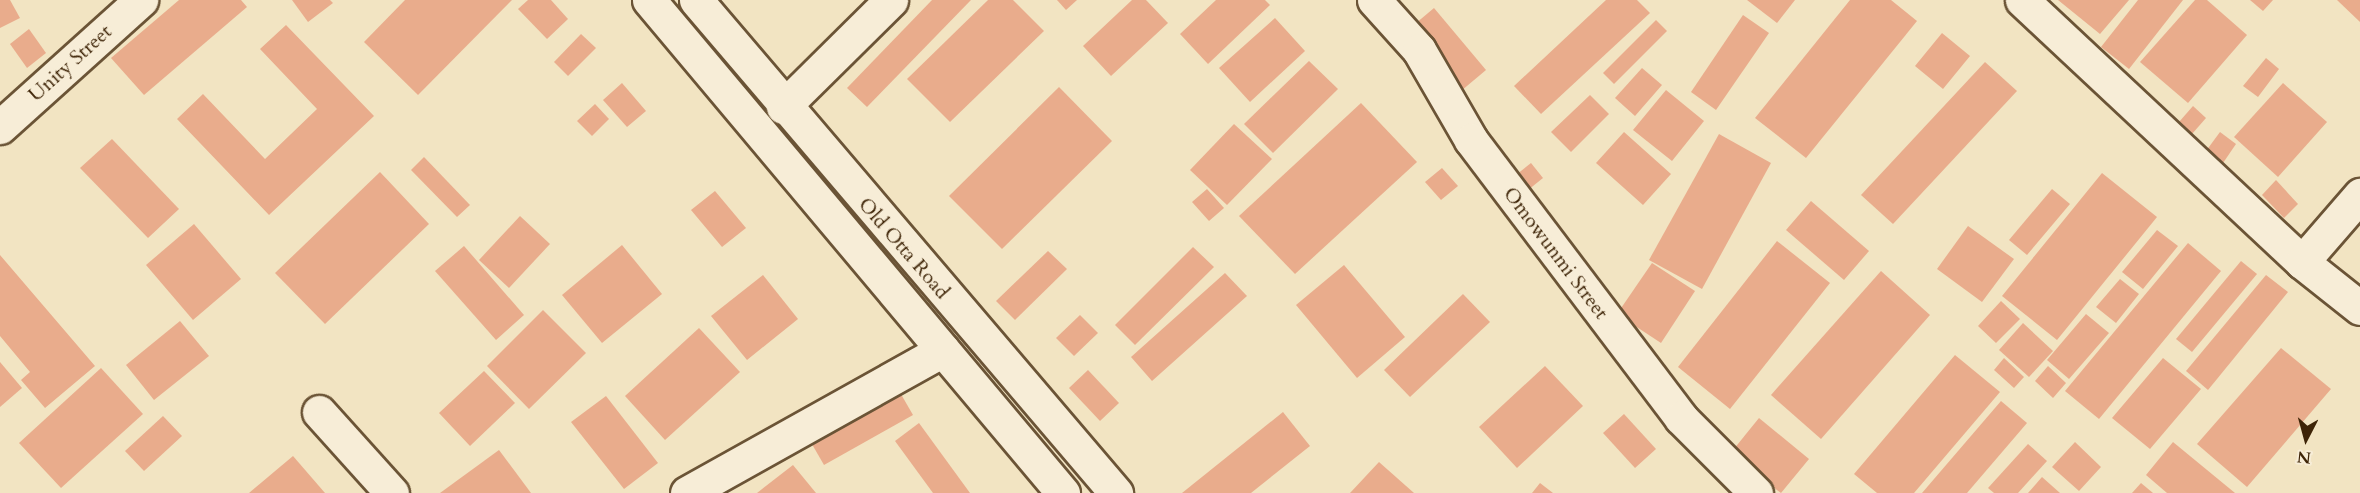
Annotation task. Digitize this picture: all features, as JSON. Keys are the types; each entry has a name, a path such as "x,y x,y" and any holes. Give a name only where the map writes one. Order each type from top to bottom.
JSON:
{"street":[{"name":"Unity Street","path":"0,127 141,0"},
{"name":"Old Otta Road","path":"649,0 1063,493"},
{"name":"Old Otta Road","path":"696,0 783,106 1116,493"},
{"path":"783,106 891,0"},
{"name":"Omowunmi Street","path":"1374,0 1419,50 1471,140 1681,418 1756,493"},
{"path":"2022,0 2302,262 2360,308"},
{"path":"2302,262 2360,195"},
{"path":"687,493 943,350"},
{"path":"319,412 392,493"}],"building":[{"path":"0,0 10,0 20,18 0,28"},
{"path":"179,0 241,0 247,7 144,95 111,58"},
{"path":"292,0 330,0 333,3 308,22"},
{"path":"405,0 512,0 418,95 364,42"},
{"path":"528,0 551,0 568,19 547,39 518,9"},
{"path":"932,0 971,0 867,107 847,88"},
{"path":"988,0 1013,0 1044,31 950,122 907,79"},
{"path":"1057,0 1077,0 1066,10"},
{"path":"1132,0 1146,0 1168,23 1111,76 1083,46"},
{"path":"1216,0 1265,0 1270,5 1208,64 1180,34"},
{"path":"1606,0 1637,0 1650,13 1541,114 1514,86"},
{"path":"1747,0 1795,0 1777,23"},
{"path":"1850,0 1891,0 1917,21 1806,158 1755,118"},
{"path":"2058,0 2129,0 2100,34"},
{"path":"2138,0 2183,0 2129,69 2101,47"},
{"path":"2195,0 2207,0 2247,35 2188,103 2140,62"},
{"path":"2250,0 2273,0 2263,11"},
{"path":"2337,0 2360,0 2360,22"},
{"path":"1434,8 1486,70 1461,91 1409,29"},
{"path":"1743,15 1769,33 1716,110 1691,92"},
{"path":"1275,18 1305,51 1250,102 1219,68"},
{"path":"1656,20 1667,31 1614,84 1603,73"},
{"path":"286,25 374,116 269,215 177,119 203,94 265,159 317,109 260,49"},
{"path":"29,29 46,53 27,68 10,44"},
{"path":"1942,33 1970,56 1943,89 1915,66"},
{"path":"581,34 596,48 568,76 554,62"},
{"path":"2266,58 2279,69 2258,97 2243,86"},
{"path":"1309,61 1338,89 1273,153 1244,124"},
{"path":"1985,62 2017,91 1893,224 1861,195"},
{"path":"1642,68 1662,85 1635,116 1615,98"},
{"path":"622,83 646,111 627,127 603,100"},
{"path":"2283,83 2327,122 2278,177 2234,137"},
{"path":"1059,87 1112,141 1002,249 949,196"},
{"path":"1666,90 1704,121 1672,161 1633,130"},
{"path":"1590,95 1609,114 1571,152 1551,132"},
{"path":"1361,103 1417,162 1295,274 1239,216"},
{"path":"595,104 609,119 592,136 577,121"},
{"path":"2193,106 2206,118 2192,134 2179,122"},
{"path":"1234,124 1272,159 1227,205 1190,170"},
{"path":"1624,132 1671,174 1643,205 1596,163"},
{"path":"2220,132 2236,144 2223,163 2206,151"},
{"path":"1719,134 1771,163 1702,289 1649,260"},
{"path":"112,139 179,209 148,238 80,168"},
{"path":"424,157 470,205 457,217 411,170"},
{"path":"1531,163 1543,178 1523,194 1511,179"},
{"path":"1442,168 1458,186 1441,200 1425,182"},
{"path":"380,172 429,224 325,324 275,273"},
{"path":"2102,173 2157,217 2057,340 2002,296"},
{"path":"2276,180 2298,204 2284,218 2262,195"},
{"path":"1207,189 1224,208 1209,221 1192,202"},
{"path":"2052,189 2070,204 2027,255 2009,240"},
{"path":"715,191 746,228 722,247 691,210"},
{"path":"1811,201 1869,251 1844,280 1786,230"},
{"path":"520,216 550,244 509,288 479,260"},
{"path":"194,224 241,279 193,320 146,265"},
{"path":"1968,226 2014,259 1982,302 1937,269"},
{"path":"2157,230 2178,246 2143,289 2122,272"},
{"path":"1777,241 1830,283 1730,409 1678,367"},
{"path":"2188,243 2221,271 2099,419 2065,391"},
{"path":"622,245 662,294 602,343 562,295"},
{"path":"464,246 524,315 496,340 435,271"},
{"path":"1193,247 1214,267 1135,345 1115,325"},
{"path":"1048,251 1067,269 1015,320 996,301"},
{"path":"0,255 95,366 45,408 21,380 30,372 0,336"},
{"path":"2241,261 2257,274 2192,352 2176,339"},
{"path":"1652,263 1695,291 1661,343 1617,314"},
{"path":"1344,265 1405,337 1357,378 1296,305"},
{"path":"1881,271 1930,315 1821,439 1771,395"},
{"path":"1225,273 1247,296 1152,381 1131,357"},
{"path":"763,275 798,319 747,360 711,316"},
{"path":"2266,275 2288,292 2208,390 2186,371"},
{"path":"2120,279 2139,294 2116,323 2096,307"},
{"path":"1463,294 1490,322 1410,397 1384,370"},
{"path":"2001,301 2020,319 1996,343 1978,326"},
{"path":"543,310 586,353 529,409 487,366"},
{"path":"2086,314 2109,333 2069,379 2047,360"},
{"path":"1080,315 1098,333 1074,356 1056,338"},
{"path":"180,321 209,356 154,400 126,365"},
{"path":"2023,323 2053,351 2029,377 1999,350"},
{"path":"699,328 740,372 665,440 625,396"},
{"path":"2281,348 2331,389 2247,487 2197,444"},
{"path":"1955,355 2000,392 1914,493 1877,493 1854,474"},
{"path":"2004,358 2024,377 2014,388 1994,370"},
{"path":"2163,358 2201,389 2150,449 2112,418"},
{"path":"0,362 22,388 0,407"},
{"path":"1545,366 1583,406 1517,468 1479,427"},
{"path":"2048,366 2066,383 2053,398 2035,381"},
{"path":"101,368 143,414 61,488 19,443"},
{"path":"1088,370 1119,403 1100,421 1069,388"},
{"path":"484,371 515,403 470,446 439,413"},
{"path":"898,389 913,415 824,465 809,439"},
{"path":"606,396 658,463 624,489 571,422"},
{"path":"2001,401 2027,423 1967,493 1922,493"},
{"path":"1283,412 1310,446 1251,493 1182,493"},
{"path":"1624,414 1656,449 1635,468 1603,433"},
{"path":"163,416 182,436 144,471 125,451"},
{"path":"1759,418 1809,459 1781,493 1729,455"},
{"path":"919,423 970,493 933,493 895,441"},
{"path":"2075,442 2101,467 2079,491 2052,467"},
{"path":"2173,442 2235,493 2167,493 2146,475"},
{"path":"2028,444 2047,461 2018,493 1994,493 1988,488"},
{"path":"499,450 531,493 440,493"},
{"path":"293,456 325,493 249,493"},
{"path":"1379,462 1414,493 1350,493"},
{"path":"793,465 816,493 757,493"},
{"path":"2042,477 2060,493 2028,493"},
{"path":"1540,483 1553,493 1532,493"},
{"path":"2141,483 2153,493 2132,493"}]}
